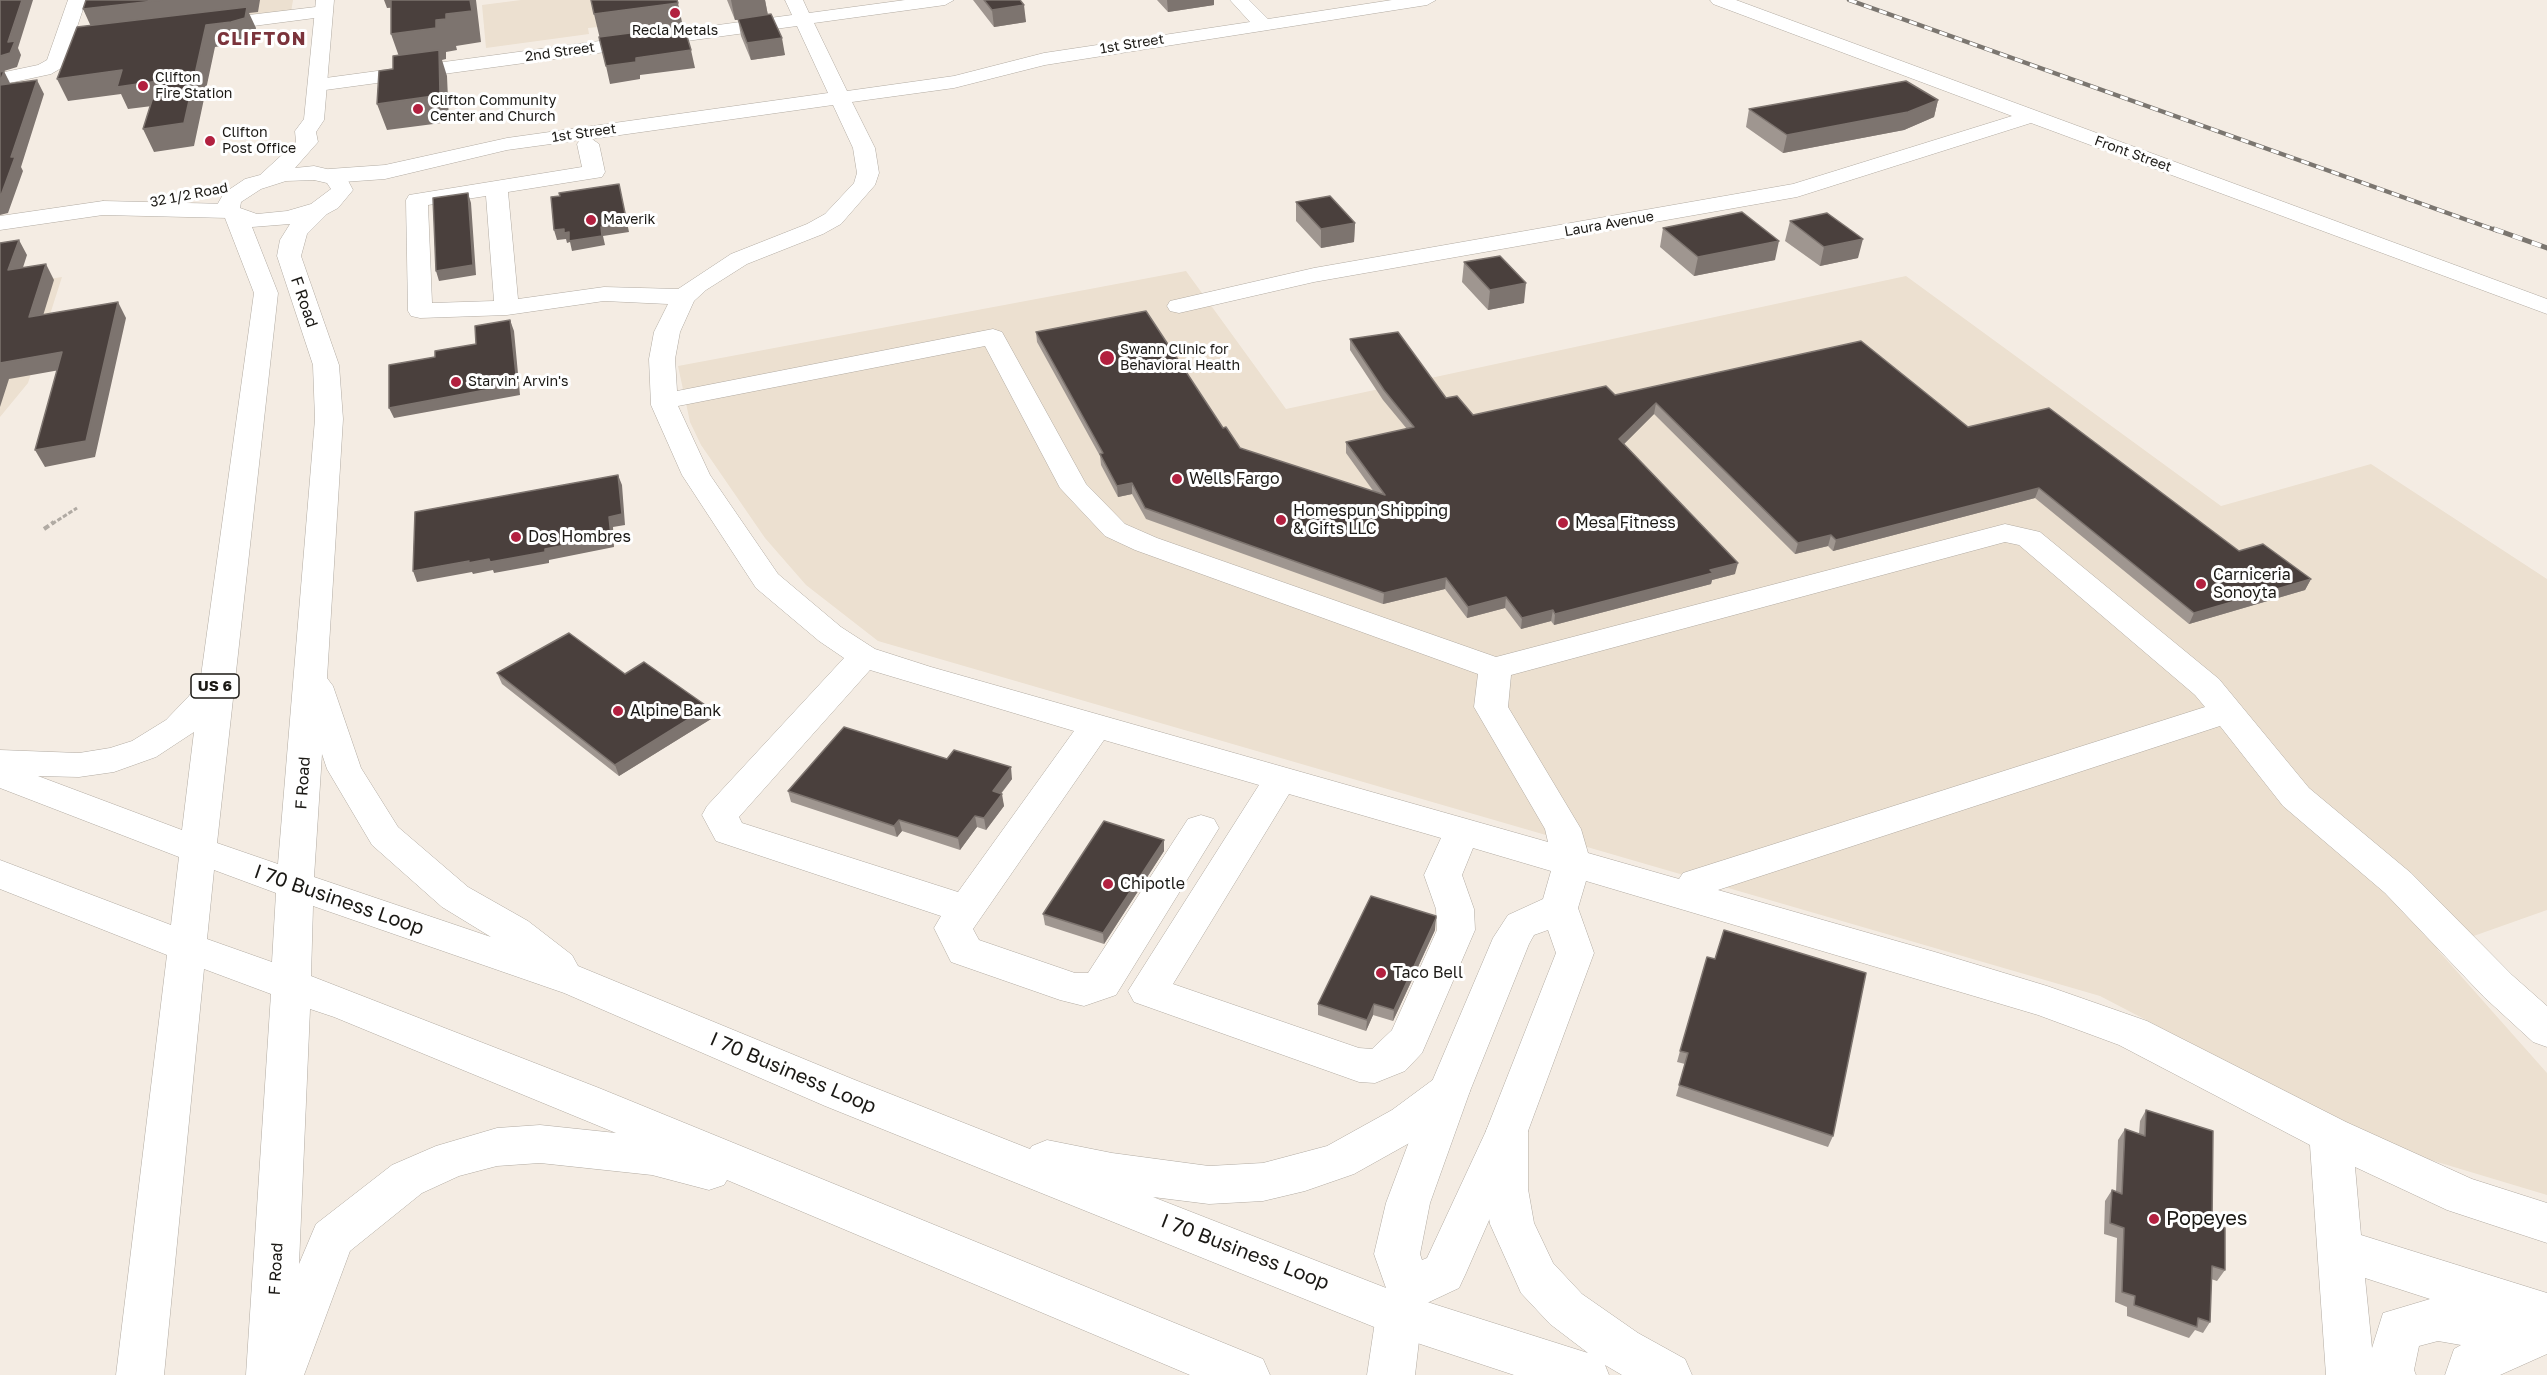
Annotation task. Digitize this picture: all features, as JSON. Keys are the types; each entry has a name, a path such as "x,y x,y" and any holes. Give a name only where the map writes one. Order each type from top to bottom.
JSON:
{"main road":[{"path":"0,79 44,70 56,63 77,0"},
{"path":"794,0 868,161 864,185 856,197 833,219 815,229 739,259 697,285 684,297 673,315 667,332 662,359 664,401 676,434 696,475 767,581 830,634 864,656 932,679 1935,967 2133,1033 2331,1135 2463,1196 2547,1223"},
{"name":"2nd Street","path":"318,85 945,0"},
{"path":"1239,0 1263,24"},
{"name":"1st Street","path":"328,189 385,172 528,141 771,105 840,100 954,82 1036,60 1427,0"},
{"name":"Front Street","path":"1719,0 2547,307"},
{"path":"192,27 325,6 314,120 305,131 307,142 298,154 260,182 232,198 228,205 232,213"},
{"path":"62,44 135,34"},
{"name":"1st Street","path":"328,189 509,155 779,116 840,100"},
{"name":"Laura Avenue","path":"1179,306 1314,275 1797,190 2032,116"},
{"path":"314,120 327,128 330,166 328,189"},
{"path":"588,144 594,172 417,200 427,247 420,311 507,308 604,294 684,297"},
{"name":"32 1/2 Road","path":"126,207 300,173 328,189"},
{"path":"496,187 492,237 507,308"},
{"name":"32 1/2 Road","path":"0,223 103,208 126,207 232,213 251,220 273,220 328,189"},
{"name":"F Road","path":"270,1375 295,885 329,419 326,365 289,256 292,240 328,189"},
{"name":"F Road","path":"140,1375 216,677 266,293 264,283 232,213"},
{"path":"664,401 993,337 1074,488 1115,530 1146,544 1495,668 2005,533 2029,538 2207,687 2296,796 2398,883 2498,986 2547,1030"},
{"path":"864,656 720,815 729,832 964,909"},
{"path":"312,663 320,700 344,769 385,836 455,897 514,932 578,982"},
{"path":"1404,1301 1443,1273 1507,1131 1575,953 1559,908 1572,863 1563,829 1491,707 1495,668"},
{"path":"0,762 79,765 114,760 144,749 178,728 202,703 216,677"},
{"path":"1692,897 1696,883 2227,712"},
{"path":"1096,726 964,909 953,928 965,951 1074,989 1094,988 1108,978 1201,828"},
{"name":"I 70 Business Loop","path":"0,774 295,885 578,982 964,1143 1404,1301 1585,1375"},
{"path":"1281,779 1148,992 1359,1065 1375,1066 1390,1059 1408,1041 1456,930 1455,909 1443,875 1462,832"},
{"path":"0,874 291,985 584,1101 1246,1375"},
{"path":"1391,1375 1404,1301 1397,1254 1408,1203 1449,1091 1512,938 1521,925 1559,908"},
{"path":"964,1143 1112,1172 1198,1184 1263,1182 1339,1161 1407,1123 1449,1091"},
{"path":"1507,1131 1506,1189 1512,1224 1537,1278 1566,1309 1621,1349 1668,1375"},
{"path":"2331,1135 2342,1250 2350,1375"},
{"path":"280,1375 332,1238 407,1179 451,1159 496,1147 540,1144 586,1147 652,1156 824,1200"},
{"path":"2342,1250 2541,1330"},
{"path":"2392,1375 2390,1370 2400,1329 2438,1318 2541,1330"},
{"path":"2469,1375 2471,1365 2541,1330"}],"path":[{"path":"44,529 77,508"}],"shaded area":[{"path":"213,0 293,0 291,12 208,23"},
{"path":"521,0 592,0 598,27 588,28 589,34 486,48 482,5"},
{"path":"1186,271 1286,409 1906,276 2221,506 2371,464 2547,579 2547,910 2437,949 2547,1073 2547,1195 2394,1149 2100,996 878,641 806,585 765,538 701,445 690,422 678,366"},
{"path":"62,277 28,383 0,417 0,286"}],"building":[{"path":"0,0 22,0 8,42 15,41 10,53 0,56"},
{"path":"86,0 162,0 83,9"},
{"path":"391,0 470,0 472,11 446,14 446,19 436,20 436,28 391,34"},
{"path":"591,0 677,0 678,3 594,14"},
{"path":"984,0 1020,0 1024,5 992,10"},
{"path":"247,7 245,18 206,25 184,123 143,129 158,81 117,87 122,70 57,79 77,27"},
{"path":"771,14 782,38 747,43 738,19"},
{"path":"684,26 691,50 636,58 636,62 606,66 599,37"},
{"path":"439,50 440,95 377,104 379,71 393,69 393,56"},
{"path":"37,80 11,157 15,157 0,198 0,85"},
{"path":"1906,81 1938,100 1908,112 1787,135 1749,109"},
{"name":"Maverik","path":"619,184 627,223 601,227 602,236 569,241 569,232 564,233 564,229 554,230 551,197 560,196 559,193"},
{"path":"468,193 473,265 436,271 433,198"},
{"path":"1330,196 1355,223 1321,229 1296,202"},
{"path":"1742,212 1779,241 1698,257 1663,228"},
{"path":"1827,213 1863,239 1824,247 1790,221"},
{"path":"19,240 8,270 46,264 29,317 118,302 86,441 35,450 62,352 0,363 0,243"},
{"path":"1500,256 1526,283 1490,290 1464,262"},
{"path":"1146,311 1223,428 1226,427 1240,448 1385,495 1346,442 1414,427 1384,390 1350,339 1398,332 1446,398 1457,396 1473,415 1606,386 1615,395 1861,341 1968,427 2049,408 2239,551 2263,544 2311,579 2194,613 2039,488 1836,540 1831,535 1798,543 1656,403 1619,439 1738,563 1710,570 1713,573 1555,614 1553,610 1522,618 1506,597 1468,607 1446,578 1384,593 1145,508 1132,483 1117,486 1100,454 1103,453 1036,332"},
{"name":"Starvin' Arvin's","path":"510,320 517,384 389,408 389,365 435,357 435,351 476,344 475,326"},
{"name":"Dos Hombres","path":"618,475 622,514 609,517 611,536 490,562 489,559 468,563 469,561 413,571 415,512"},
{"name":"Alpine Bank","path":"569,633 625,674 644,662 708,707 615,765 497,673"},
{"path":"844,727 947,759 954,750 1011,767 993,791 1002,794 984,818 975,816 958,838 899,820 894,826 788,791"},
{"name":"Chipotle","path":"1104,821 1164,840 1103,933 1043,914"},
{"name":"Taco Bell","path":"1371,896 1436,916 1436,918 1394,1010 1374,1004 1367,1020 1318,1004"},
{"path":"1724,930 1866,973 1833,1136 1679,1085 1688,1053 1680,1051 1707,957 1715,959"},
{"name":"Popeyes","path":"2146,1110 2213,1131 2212,1223 2225,1228 2225,1270 2212,1266 2210,1322 2198,1318 2197,1327 2134,1305 2135,1296 2122,1292 2124,1228 2110,1223 2112,1190 2122,1194 2125,1129 2145,1136"}],"railway":[{"path":"1849,0 2498,231"},
{"path":"2494,229 2547,248"}],"place":[{"name":"Recla Metals","path":"675,13"},
{"name":"Clifton Fire Station","path":"143,86"},
{"name":"Clifton Community Center and Church","path":"418,109"},
{"name":"Clifton Post Office","path":"210,141"},
{"name":"Maverik","path":"591,220"},
{"name":"Swann Clinic for Behavioral Health","path":"1107,358"},
{"name":"Starvin' Arvin's","path":"456,382"},
{"name":"Wells Fargo","path":"1177,479"},
{"name":"Homespun Shipping & Gifts LLC","path":"1281,520"},
{"name":"Mesa Fitness","path":"1563,523"},
{"name":"Dos Hombres","path":"516,537"},
{"name":"Carniceria Sonoyta","path":"2201,584"},
{"name":"Alpine Bank","path":"618,711"},
{"name":"Chipotle","path":"1108,884"},
{"name":"Taco Bell","path":"1381,973"},
{"name":"Popeyes","path":"2154,1219"}],"district":[{"name":"CLIFTON","path":"262,39"}]}
